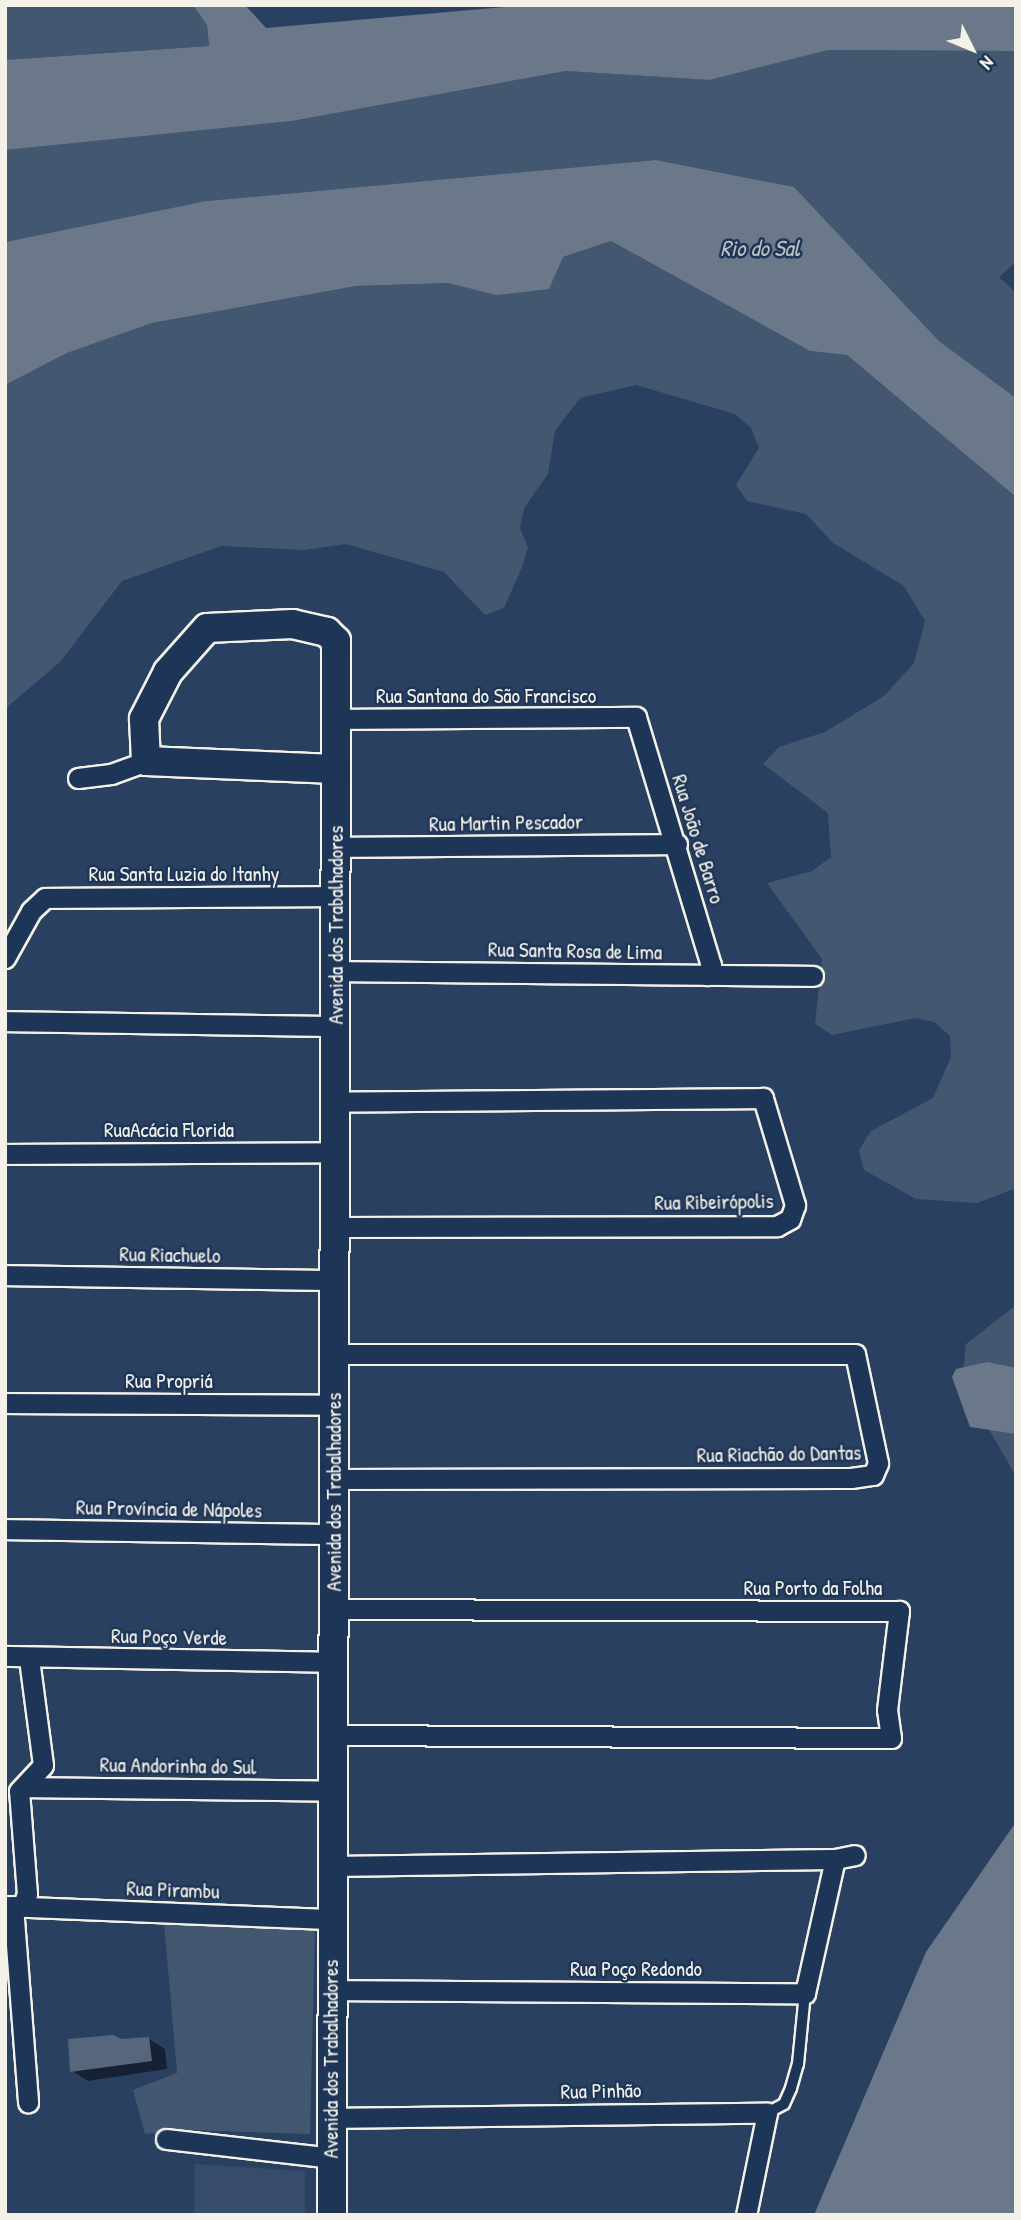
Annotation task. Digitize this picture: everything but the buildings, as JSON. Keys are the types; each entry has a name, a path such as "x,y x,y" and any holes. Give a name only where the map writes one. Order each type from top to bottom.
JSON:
{"street":[{"name":"Avenida dos Trabalhadores","path":"146,761 144,719 154,697 189,644 214,626 293,624 331,634 337,650 330,1990 332,2215"},
{"name":"Rua Santana do São Francisco","path":"337,719 636,718"},
{"name":"Rua João de Barro","path":"636,718 677,844 711,965 707,975"},
{"path":"78,778 111,774 146,761 335,769"},
{"name":"Rua Martin Pescador","path":"337,847 677,844"},
{"name":"Rua Santa Luzia do Itanhy","path":"5,958 35,905 51,898 335,896"},
{"name":"Rua Santa Rosa de Lima","path":"336,971 813,976"},
{"path":"5,1021 336,1026"},
{"name":"Rua Ribeirópolis","path":"334,1227 777,1226 790,1219 795,1205 763,1098 335,1102"},
{"name":"RuaAcácia Florida","path":"5,1154 333,1152"},
{"name":"Rua Riachuelo","path":"5,1275 334,1280"},
{"name":"Rua Riachão do Dantas","path":"334,1354 855,1354 878,1463 873,1475 851,1478 334,1479"},
{"name":"Rua Propriá","path":"5,1403 333,1405"},
{"name":"Rua Província de Nápoles","path":"5,1529 332,1534"},
{"name":"Rua Porto da Folha","path":"332,1735 891,1738 887,1710 899,1611 334,1609"},
{"name":"Rua Poço Verde","path":"5,1656 333,1661"},
{"path":"28,2102 13,1906 27,1894 19,1791 43,1765 29,1658"},
{"name":"Rua Andorinha do Sul","path":"24,1787 331,1791"},
{"path":"331,1866 835,1859 855,1855"},
{"path":"805,1993 835,1859"},
{"name":"Rua Pirambu","path":"13,1906 331,1919"},
{"name":"Rua Poço Redondo","path":"330,1990 805,1993"},
{"path":"746,2215 767,2113"},
{"name":"Rua Pinhão","path":"333,2118 767,2113"},
{"path":"166,2140 332,2158"}],"lane":[{"path":"767,2113 784,2104 791,2088 798,2064 805,1993"}],"shaded area":[{"path":"5,5 193,5 207,25 209,46 5,60"},
{"path":"828,50 1016,51 1016,262 999,277 1016,293 1016,398 939,341 794,187 656,160 206,201 5,242 5,150 292,121 566,71 710,80"},
{"path":"611,241 810,351 847,355 1016,497 1016,1188 977,1203 916,1199 864,1170 859,1150 871,1131 933,1098 951,1057 950,1036 934,1022 915,1018 832,1035 815,1024 822,959 767,883 812,871 831,857 828,813 763,764 779,747 825,732 884,696 914,663 925,621 904,586 833,543 806,514 747,501 736,485 759,448 751,428 735,414 636,385 580,398 555,431 548,474 524,508 520,528 528,548 504,608 485,615 444,572 346,544 304,550 221,546 122,581 60,662 5,709 5,385 67,353 152,323 356,286 448,283 497,295 563,257"},
{"path":"1016,1305 1016,1476 962,1383 966,1344"},
{"path":"164,1922 315,1926 310,2134 189,2130 145,2134 133,2090 177,2073"},
{"path":"195,2164 305,2171 305,2215 194,2215"}],"water":[{"path":"193,5 245,5 266,28 526,5 1016,5 1016,51 828,50 710,80 566,71 292,121 5,150 5,60 209,46 207,25"},
{"name":"Rio do Sal","path":"656,160 794,187 939,341 1016,398 1016,497 847,355 810,351 611,241 563,257 549,289 496,295 448,283 356,286 152,323 67,353 5,385 5,242 206,201"},
{"path":"987,1362 1016,1368 1016,1434 970,1427 952,1377 956,1369"},
{"path":"1016,1822 1016,2215 814,2215 926,1952"}]}
